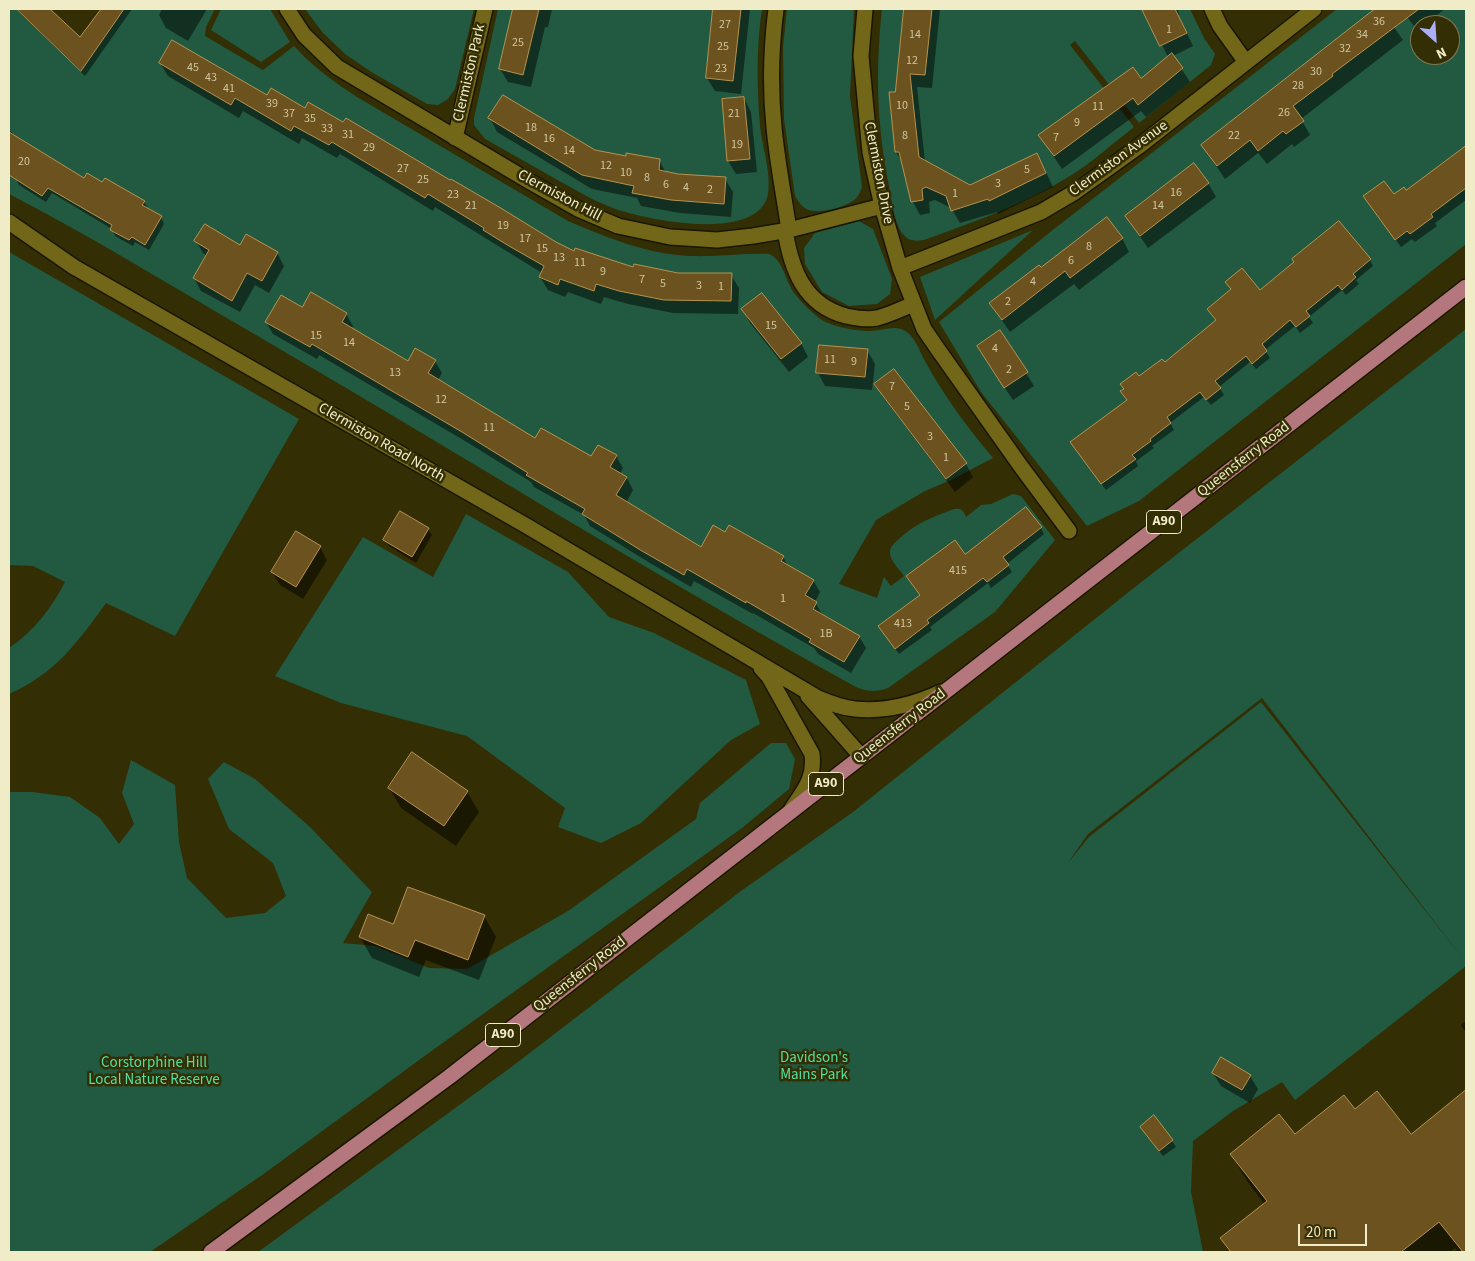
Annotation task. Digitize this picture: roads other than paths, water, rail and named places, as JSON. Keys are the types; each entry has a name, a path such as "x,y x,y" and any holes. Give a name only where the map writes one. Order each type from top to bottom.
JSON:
{"main road":[{"name":"Queensferry Road","path":"211,1252 449,1078 1466,287"}],"street":[{"name":"Clermiston Hill","path":"287,9 304,35 337,67 455,138 578,208 618,226 670,237 717,240 787,230 882,206"},
{"name":"Clermiston Park","path":"455,138 485,9"},
{"path":"776,9 772,47 774,128 788,251 794,268 802,285 813,299 835,313 858,319 877,318 913,304"},
{"name":"Clermiston Drive","path":"865,9 861,56 870,152 882,206 900,268 913,304 924,329 1022,468 1070,531"},
{"path":"1212,9 1220,26 1246,61"},
{"name":"Clermiston Avenue","path":"900,268 1042,212 1075,192 1138,147 1314,9"},
{"name":"Clermiston Road North","path":"9,222 74,267 525,525 802,689 838,706 871,710 892,708 912,703 950,688"},
{"name":"Clermiston Road North","path":"755,661 769,677 812,754 811,779 790,811"},
{"name":"Clermiston Road North","path":"802,689 861,756"}],"park label":[{"name":"Davidson's Mains Park","path":"814,1068"},
{"name":"Corstorphine Hill Local Nature Reserve","path":"154,1072"}]}
